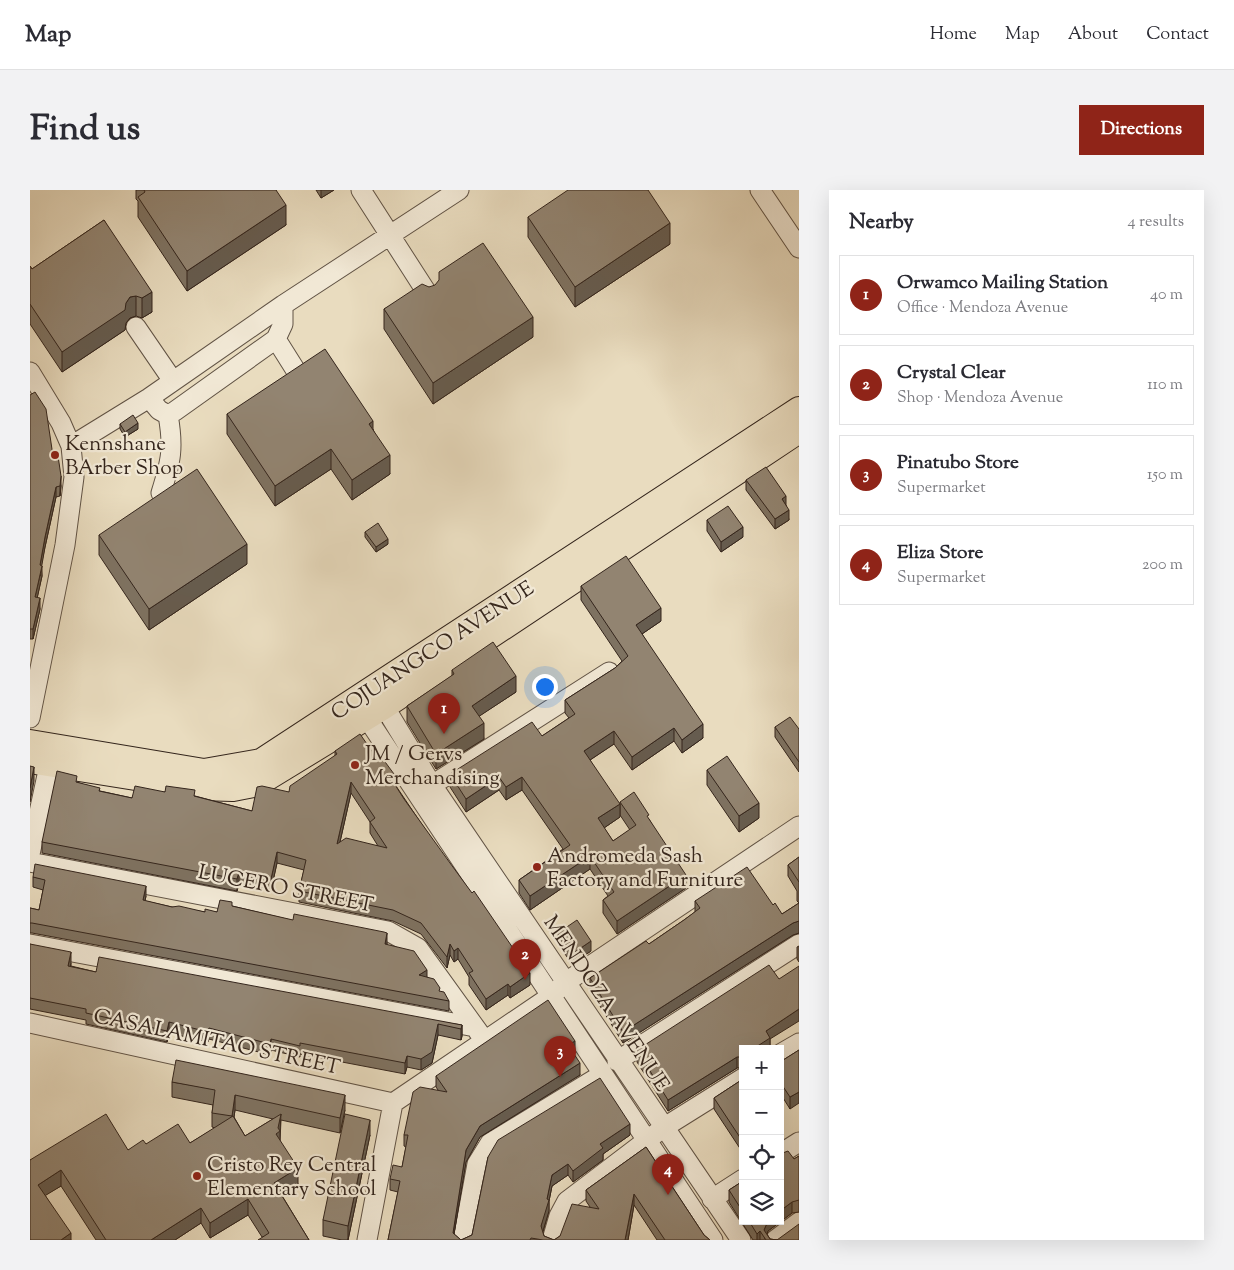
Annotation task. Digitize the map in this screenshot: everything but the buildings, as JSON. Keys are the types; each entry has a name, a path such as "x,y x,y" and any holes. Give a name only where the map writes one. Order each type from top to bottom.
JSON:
{"main road":[{"name":"COJUANGCO AVENUE","path":"370,704 799,409"},
{"name":"COJUANGCO AVENUE","path":"30,742 44,757 204,771 261,761 370,704 799,431"}],"street":[{"path":"361,190 429,296"},
{"path":"71,446 149,398 283,305 459,190"},
{"path":"760,190 799,248"},
{"path":"168,415 276,339 283,324 283,305"},
{"path":"136,327 173,381"},
{"path":"276,339 298,374"},
{"path":"30,372 60,423 71,446 74,477 72,506 37,644 30,718"},
{"path":"149,398 159,410 168,415"},
{"path":"161,493 172,460 172,437 168,415"},
{"path":"432,785 609,672"},
{"name":"MENDOZA AVENUE","path":"370,704 432,785 566,982 617,1061 741,1240"},
{"name":"MENDOZA AVENUE","path":"370,704 551,996 713,1240"},
{"path":"30,854 44,757"},
{"path":"367,1240 393,1103 480,1034 551,996 566,982 799,826"},
{"name":"LUCERO STREET","path":"30,862 388,931 418,948 480,1034"},
{"path":"30,944 480,1034"},
{"path":"617,1061 799,944"},
{"name":"CASALAMITAO STREET","path":"30,1024 393,1103"},
{"path":"784,1052 799,1043"},
{"path":"463,1240 477,1164 490,1143 603,1074"},
{"path":"552,1240 559,1216 567,1201 663,1128 739,1080"},
{"path":"784,1151 799,1142"},
{"path":"712,1199 741,1180"},
{"path":"775,1240 799,1222"}],"place":[{"name":"Kennshane BArber Shop","path":"55,455"},
{"name":"Orwamco Mailing Station","path":"444,734"},
{"name":"JM / Gervs Merchandising","path":"355,765"},
{"name":"Andromeda Sash Factory and Furniture","path":"537,867"},
{"name":"Crystal Clear","path":"525,980"},
{"name":"Pinatubo Store","path":"560,1077"},
{"name":"Cristo Rey Central Elementary School","path":"197,1176"},
{"name":"Eliza Store","path":"668,1195"}]}
